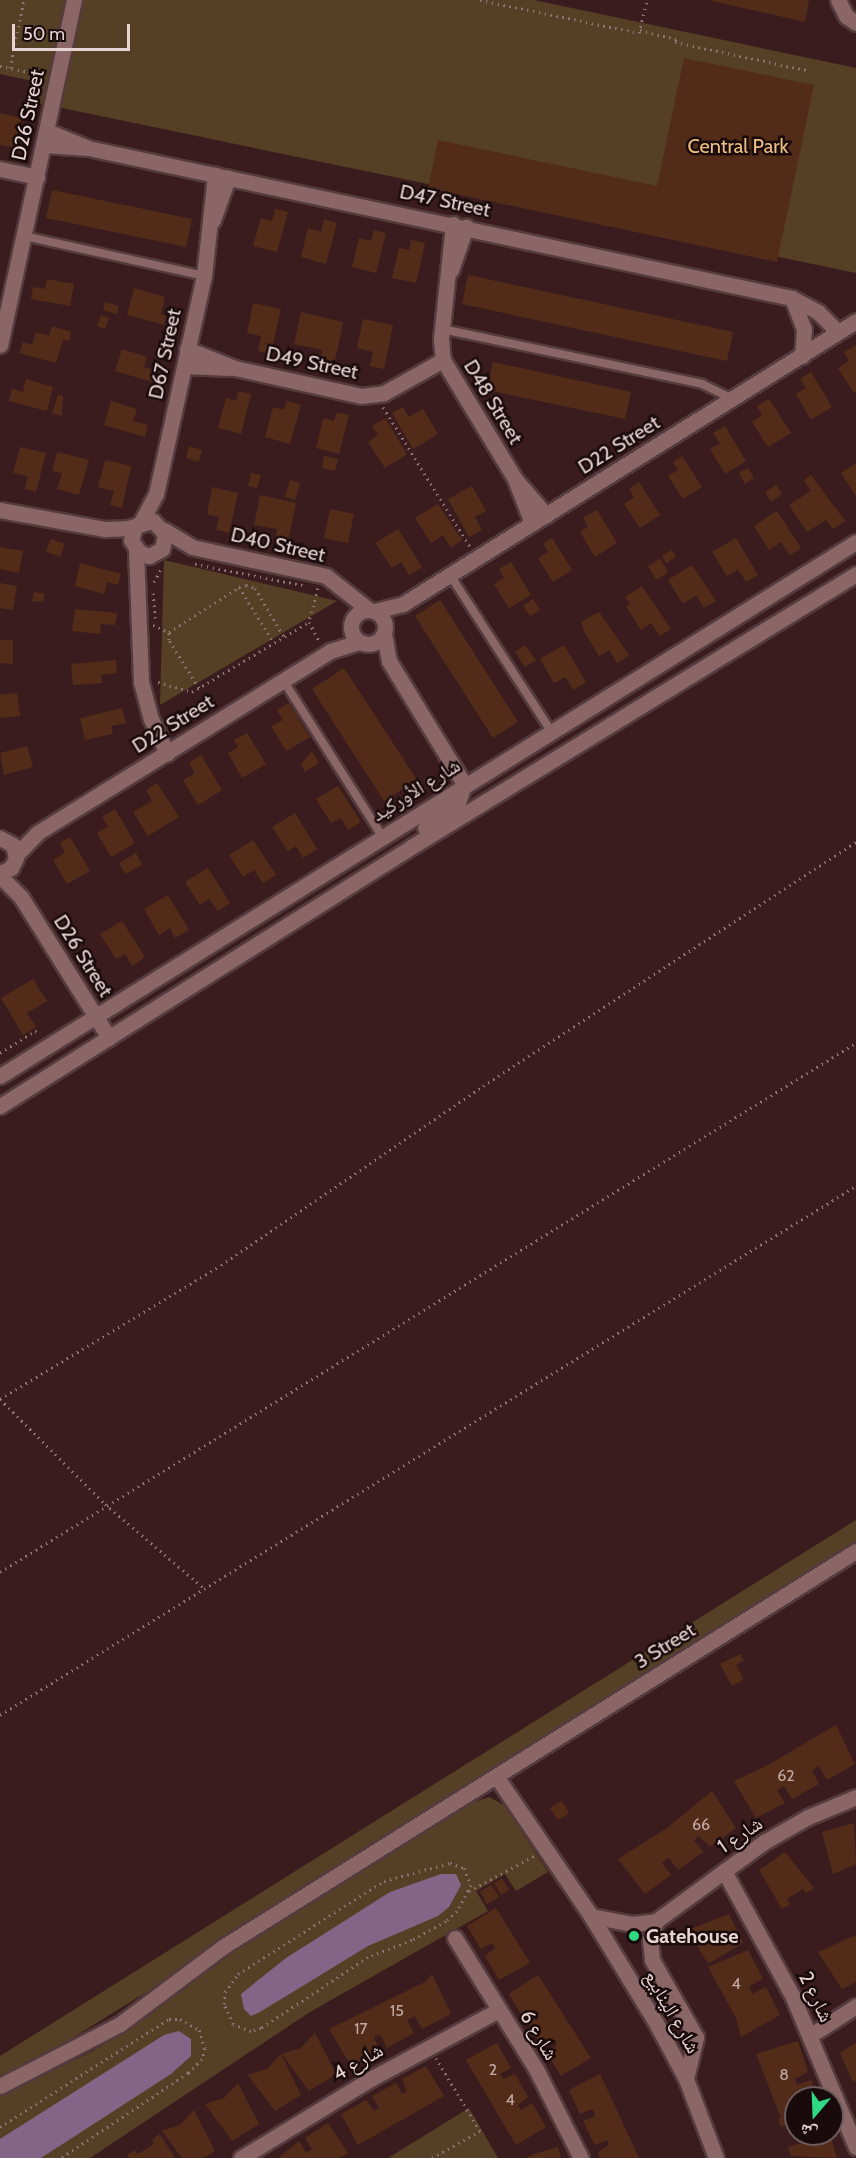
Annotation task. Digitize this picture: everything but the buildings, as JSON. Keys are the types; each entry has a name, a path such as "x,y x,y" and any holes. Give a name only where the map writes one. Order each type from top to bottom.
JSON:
{"street":[{"name":"D26 Street","path":"0,345 74,0"},
{"path":"838,0 846,16 856,23"},
{"name":"D47 Street","path":"45,138 792,297 818,312 838,332"},
{"path":"0,169 37,177"},
{"name":"D67 Street","path":"138,524 156,494 204,276 221,176"},
{"name":"D48 Street","path":"459,226 442,329 444,360 539,519"},
{"path":"792,297 804,329 802,356"},
{"name":"D22 Street","path":"328,652 352,622 372,610 403,604 838,332 855,324"},
{"name":"D49 Street","path":"187,350 235,368 353,395 376,395 444,360"},
{"name":"D49 Street","path":"184,366 235,368"},
{"name":"D67 Street","path":"156,494 162,528"},
{"path":"4,507 105,529 146,555 162,555"},
{"path":"138,524 131,537 135,548 140,583 136,625 141,682 151,719 167,753"},
{"path":"105,529 138,524 162,528 165,542 162,555 140,583"},
{"name":"D40 Street","path":"162,528 192,554"},
{"name":"شارع الأوركيد","path":"0,1076 464,784 856,542"},
{"name":"D40 Street","path":"162,555 192,554 317,574 334,581 372,610"},
{"path":"0,1106 411,847 856,574"},
{"path":"349,594 352,622 364,643 389,661 464,784 457,806 421,830 411,847"},
{"name":"D22 Street","path":"0,874 37,833 328,652 364,643 385,630 403,604"},
{"path":"372,610 385,630 389,661"},
{"name":"D22 Street","path":"2,838 37,833"},
{"path":"2,838 13,845 15,860"},
{"name":"D26 Street","path":"15,860 21,897"},
{"name":"D26 Street","path":"0,874 21,897 109,1038"},
{"name":"3 Street","path":"0,2086 113,2028 224,1946 856,1551"},
{"name":"شارع الينابيع","path":"496,1776 591,1916 686,2079 716,2158"},
{"name":"شارع 1","path":"656,1921 724,1871 808,1817 856,1797"},
{"name":"شارع 2","path":"724,1871 748,1910 811,2034 856,2147"},
{"path":"591,1916 616,1923 656,1921 650,1940 652,1959 696,2037 686,2079"},
{"name":"شارع 6","path":"455,1938 536,2069 581,2158"},
{"path":"811,2034 856,2007"},
{"name":"شارع 4","path":"241,2158 429,2046 499,2010"}],"lane":[{"path":"24,237 204,276"},
{"path":"442,329 702,384 733,399"},
{"path":"450,575 551,730"},
{"path":"283,680 382,836"}],"path":[{"path":"10,68 24,0"},
{"path":"480,0 640,30 676,39 675,42 810,71"},
{"path":"640,30 647,0"},
{"path":"0,66 58,78"},
{"path":"376,395 477,558"},
{"path":"192,554 198,567 304,589 310,584 326,588"},
{"path":"155,635 157,597 151,591 162,555"},
{"path":"199,688 169,640 169,632 239,587 246,585 255,588 284,637"},
{"path":"157,673 158,683 192,692 309,622 319,586"},
{"path":"239,587 274,643"},
{"path":"309,622 328,652"},
{"path":"205,1590 105,1504 0,1399 221,1265 483,1086 856,842"},
{"path":"0,1572 105,1504 856,1042"},
{"path":"0,1715 856,1186"},
{"path":"469,1891 468,1873 458,1864 384,1881 238,1974 225,1992 227,2015 241,2028 261,2028 368,1957 412,1940 446,1921 469,1891 546,1849"},
{"path":"0,2127 169,2019 180,2019 199,2031 205,2048 202,2059 188,2073 61,2158"},
{"path":"429,2046 480,2131 432,2158"}],"green space":[{"name":"Central Park","path":"0,0 534,0 856,68 856,273 33,102 37,82 0,74"},
{"path":"164,560 337,601 160,705"},
{"path":"856,1520 856,1551 0,2083 0,2056"},
{"path":"489,1797 504,1805 548,1872 516,1891 505,1874 476,1891 488,1911 310,2012 90,2158 0,2158 0,2096 93,2051 146,2018 244,1943 468,1804"},
{"path":"469,2108 498,2158 388,2158"}],"shaded area":[{"path":"441,1874 456,1874 461,1885 449,1907 438,1916 368,1946 260,2012 251,2016 244,2009 241,1994 286,1958 390,1892"},
{"path":"179,2031 191,2039 191,2056 171,2074 41,2158 0,2158 0,2139 164,2035"}],"place":[{"name":"Gatehouse","path":"634,1936"}]}
